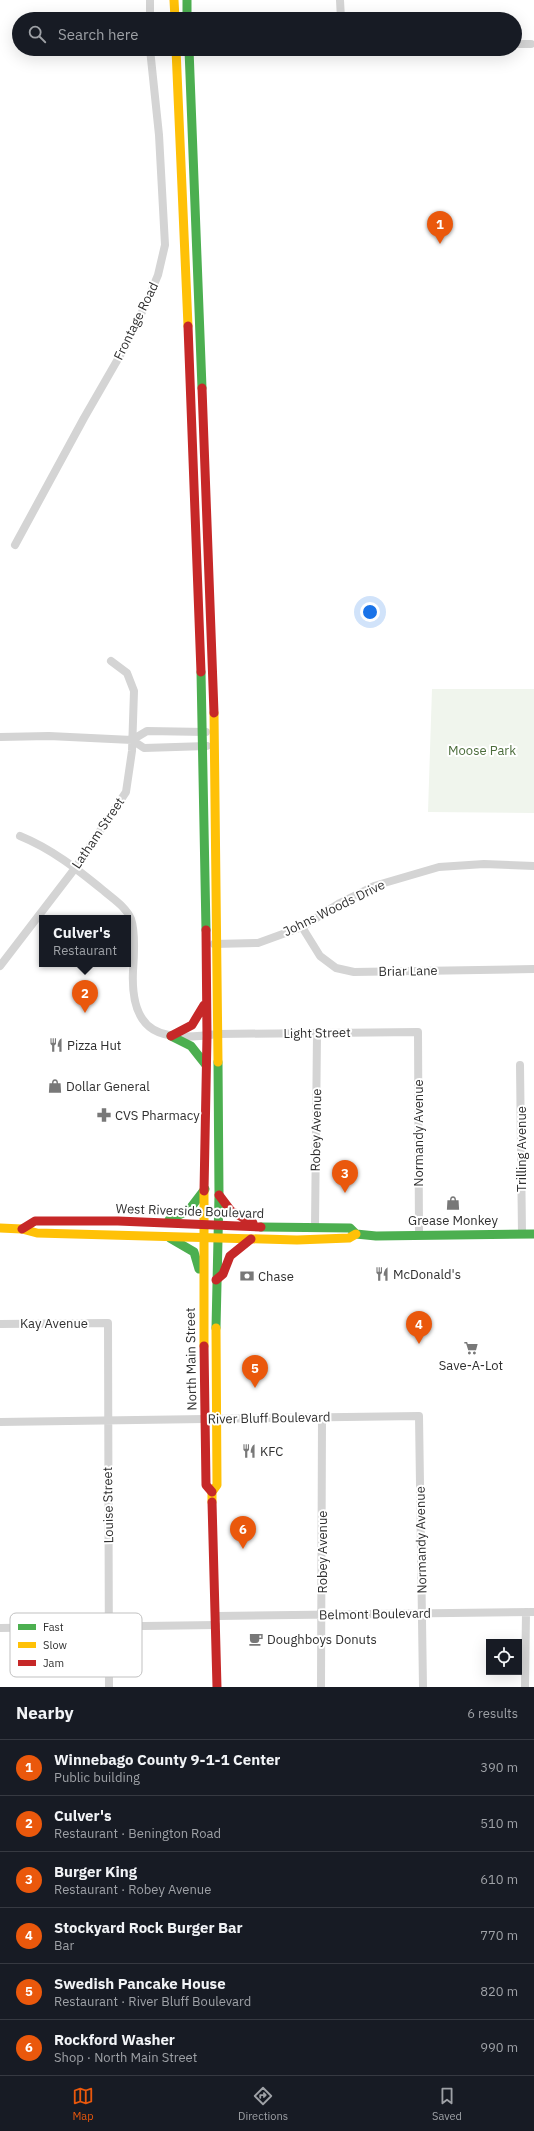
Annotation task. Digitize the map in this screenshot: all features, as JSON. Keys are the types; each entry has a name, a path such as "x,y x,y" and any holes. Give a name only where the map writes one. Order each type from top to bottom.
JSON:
{"main road":[{"path":"174,0 175,12"},
{"path":"186,0 187,12"},
{"name":"North Main Street","path":"176,56 196,526 203,746 206,1064 205,1189 202,1279 206,1486 212,1492"},
{"name":"North Main Street","path":"188,56 215,732 219,1195 216,1280 218,1419 217,1485 212,1492 217,1687"},
{"path":"172,1036 185,1030 198,1019 206,998"},
{"path":"172,1036 191,1046 206,1064"},
{"path":"166,1222 190,1210 205,1189"},
{"path":"219,1195 231,1212 261,1226"},
{"name":"West Riverside Boulevard","path":"22,1229 35,1221 166,1222 350,1228 356,1234"},
{"name":"West Riverside Boulevard","path":"0,1228 22,1229 37,1233 251,1239 342,1239 349,1238 356,1234 376,1236 534,1234"},
{"path":"167,1237 194,1252 202,1279"},
{"path":"216,1280 223,1274 230,1256 251,1239"}],"street":[{"path":"150,0 150,12"},
{"path":"340,0 341,12"},
{"path":"522,44 531,44"},
{"name":"Frontage Road","path":"15,545 84,418 122,352 145,306 158,275 165,245 159,135 151,56"},
{"name":"Latham Street","path":"39,915 76,867 126,792 132,751 134,692 127,673 111,661"},
{"path":"132,740 147,731 215,732"},
{"path":"0,738 49,736 132,740 144,748 215,746"},
{"name":"Light Street","path":"20,836 40,845 76,867 121,905 128,915"},
{"name":"Johns Woods Drive","path":"205,944 258,943 302,927 340,903 374,886 439,867 484,864 534,866"},
{"name":"Latham Street","path":"0,966 39,915"},
{"name":"Light Street","path":"131,919 134,949 133,975 136,1006 149,1028 153,1031 172,1036 188,1037 217,1034 418,1032"},
{"name":"Briar Lane","path":"302,927 320,956 336,968 354,972 534,969"},
{"name":"Normandy Avenue","path":"418,1032 419,1235"},
{"name":"Robey Avenue","path":"314,1227 317,1033"},
{"name":"Trilling Avenue","path":"520,1065 522,1234"},
{"name":"Kay Avenue","path":"0,1324 108,1323"},
{"name":"Louise Street","path":"108,1323 107,1421 109,1613"},
{"name":"Normandy Avenue","path":"419,1416 423,1687"},
{"name":"River Bluff Boulevard","path":"0,1422 419,1416"},
{"name":"Robey Avenue","path":"322,1418 322,1687"},
{"path":"525,1687 530,1612"},
{"name":"Belmont Boulevard","path":"142,1625 322,1615 530,1612"},
{"name":"Belmont Boulevard","path":"0,1628 10,1628"}],"green space":[{"name":"Moose Park","path":"432,689 534,689 534,813 428,812"}],"traffic: fast":[{"path":"187,0 187,12"},
{"path":"189,56 202,388"},
{"path":"201,672 206,930"},
{"path":"171,1036 191,1046 206,1065"},
{"path":"216,1328 219,1195 218,1062"},
{"path":"169,1220 189,1210 205,1189"},
{"path":"261,1227 350,1228 356,1234 376,1236 534,1234"},
{"path":"170,1238 194,1252 199,1269"}],"traffic: slow":[{"path":"174,0 175,12"},
{"path":"176,56 188,326"},
{"path":"214,713 218,1062"},
{"path":"204,1191 204,1346"},
{"path":"0,1228 22,1229 37,1233 297,1240 349,1238 356,1234"},
{"path":"212,1502 212,1492 217,1485 216,1328"}],"traffic: jam":[{"path":"188,326 201,672"},
{"path":"202,388 214,713"},
{"path":"204,1191 207,1036 206,930"},
{"path":"171,1036 192,1025 204,1005"},
{"path":"219,1195 231,1211 253,1223"},
{"path":"22,1229 35,1221 118,1221 261,1227"},
{"path":"216,1280 223,1274 230,1256 251,1239"},
{"path":"204,1346 206,1485 212,1492"},
{"path":"212,1502 217,1687"}],"place":[{"name":"Winnebago County 9-1-1 Center","path":"440,244"},
{"name":"Culver's","path":"85,1013"},
{"name":"Pizza Hut","path":"56,1045"},
{"name":"Dollar General","path":"55,1086"},
{"name":"CVS Pharmacy","path":"104,1115"},
{"name":"Burger King","path":"345,1193"},
{"name":"Grease Monkey","path":"453,1203"},
{"name":"McDonald's","path":"382,1274"},
{"name":"Chase","path":"247,1276"},
{"name":"Stockyard Rock Burger Bar","path":"419,1344"},
{"name":"Save-A-Lot","path":"471,1348"},
{"name":"Swedish Pancake House","path":"255,1388"},
{"name":"KFC","path":"249,1451"},
{"name":"Rockford Washer","path":"243,1549"},
{"name":"Doughboys Donuts","path":"256,1639"}]}
